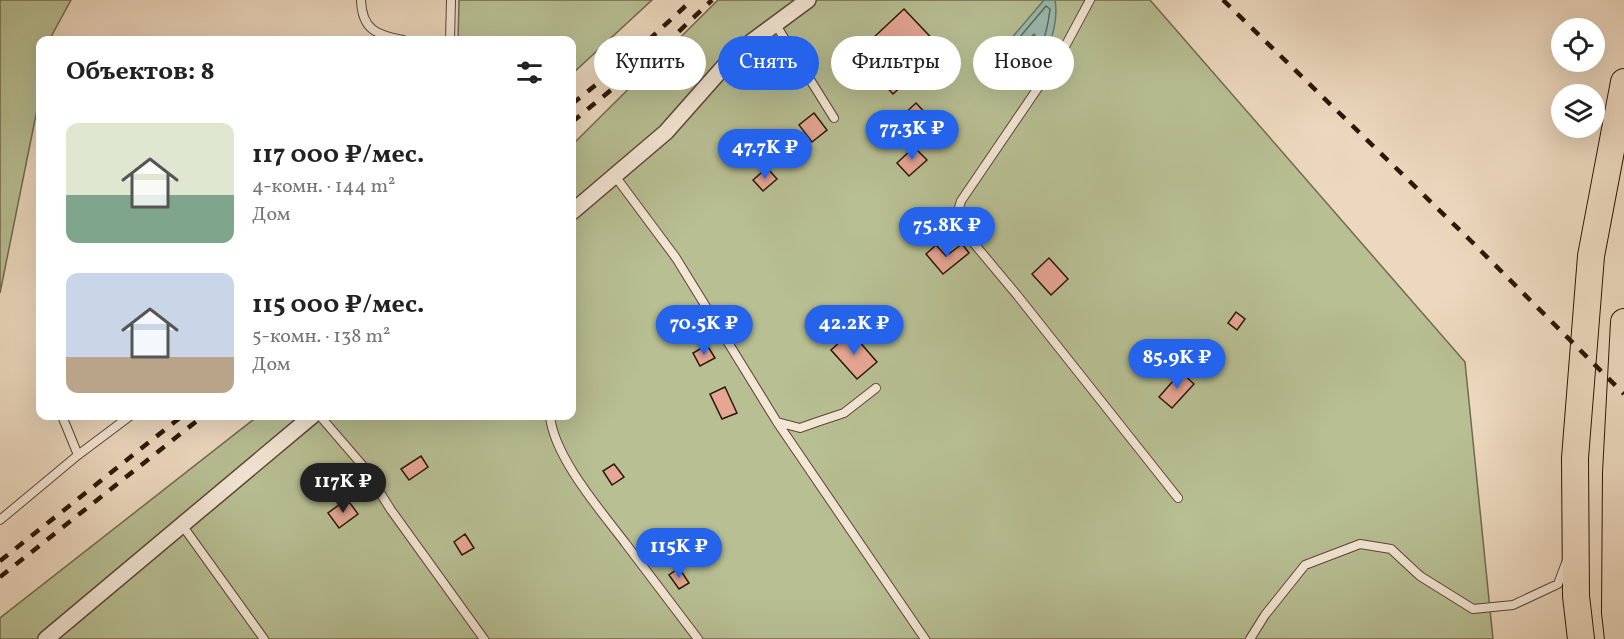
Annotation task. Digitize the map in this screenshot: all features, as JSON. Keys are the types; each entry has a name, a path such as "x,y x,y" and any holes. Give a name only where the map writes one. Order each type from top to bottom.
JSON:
{"highway":[{"path":"1581,639 1576,596 1575,458 1591,256 1624,82"},
{"path":"1618,639 1615,612 1616,473 1624,322"}],"street":[{"path":"576,209 666,132 735,54 808,0"},
{"path":"46,639 307,420"}],"lane":[{"path":"361,0 363,16 369,28 384,36"},
{"path":"450,36 451,0"},
{"path":"1090,0 1061,54 961,201 956,218 966,234 1178,498"},
{"path":"776,24 834,118"},
{"path":"615,176 676,258 777,422 925,639"},
{"path":"777,422 800,428 844,413 876,388"},
{"path":"64,420 78,455"},
{"path":"0,520 123,420"},
{"path":"323,420 363,466 484,639"},
{"path":"550,420 551,428 562,452 586,491 699,639"},
{"path":"182,525 264,639"},
{"path":"1250,639 1265,615 1305,565 1360,544 1390,549 1420,576 1473,609 1513,605 1558,584 1576,533"}],"green space":[{"path":"0,0 71,0 52,36 36,36 36,115 0,293"},
{"path":"459,0 652,0 613,36 594,36 594,54 576,70 576,36 458,36"},
{"path":"718,0 1150,0 1465,362 1493,639 0,639 0,618 253,420 576,420 576,141 627,90 706,90 706,36 682,36"}],"water":[{"path":"1044,0 1055,0 1055,22 1052,36 1013,36"}],"building":[{"path":"904,9 930,36 875,36"},
{"path":"916,103 932,120 916,135 901,117"},
{"path":"814,113 827,130 812,142 799,125"},
{"path":"914,147 927,160 909,176 897,163"},
{"path":"767,168 777,179 763,191 753,180"},
{"path":"962,244 969,253 943,274 926,254 936,245 946,256"},
{"path":"1049,258 1068,279 1051,295 1032,274"},
{"path":"1236,312 1245,319 1237,330 1228,323"},
{"path":"851,332 877,362 857,379 831,350"},
{"path":"707,345 715,358 700,366 693,353"},
{"path":"1181,372 1194,384 1172,408 1159,397"},
{"path":"725,387 737,413 722,419 710,394"},
{"path":"421,456 428,467 409,480 401,469"},
{"path":"614,464 624,477 612,485 603,471"},
{"path":"347,499 358,514 339,528 328,513"},
{"path":"465,534 474,548 462,555 454,542"},
{"path":"679,568 689,583 679,589 669,575"}],"railway":[{"path":"576,101 629,58 692,0"},
{"path":"576,119 655,54 712,0"},
{"path":"1223,0 1471,241 1624,394"},
{"path":"0,561 177,420"},
{"path":"0,577 198,420"}]}
